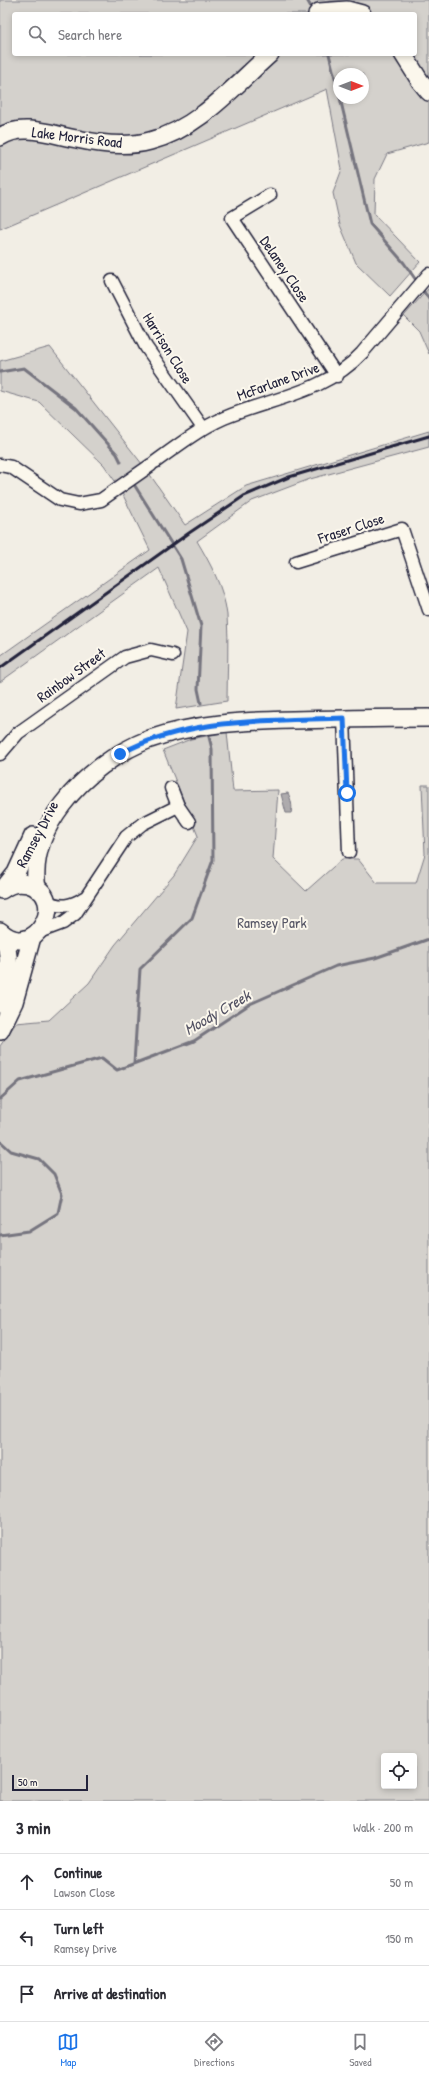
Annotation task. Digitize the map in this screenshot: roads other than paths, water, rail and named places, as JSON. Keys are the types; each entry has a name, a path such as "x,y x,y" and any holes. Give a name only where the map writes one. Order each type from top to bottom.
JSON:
{"main road":[{"path":"319,12 347,10 354,12"},
{"name":"Lake Morris Road","path":"0,137 6,133 18,130 38,131 78,140 118,144 150,141 191,123 268,56"},
{"path":"405,56 420,81 429,92"},
{"name":"Ramsey Drive","path":"2,890 16,873 33,837 56,798 78,774 102,755 133,736 168,723 204,718 245,721 344,718 429,718"},
{"name":"Ramsey Drive","path":"35,934 47,918 36,857 48,827 66,800 92,773 120,754 155,738 186,730 245,721"},
{"path":"2,890 21,883 42,895"},
{"path":"1,932 17,939 35,934"},
{"path":"0,1004 10,966 8,949 1,932"},
{"path":"0,1031 14,1002 35,934"}],"street":[{"name":"Delaney Close","path":"270,195 232,218 337,376"},
{"name":"McFarlane Drive","path":"0,465 11,467 56,499 80,504 101,500 203,428 225,418 317,386 337,376 351,365 426,277"},
{"name":"Harrison Close","path":"112,281 146,347 203,428"},
{"name":"Fraser Close","path":"296,562 402,529 429,610"},
{"name":"Rainbow Street","path":"0,754 18,733 125,656 151,650 173,655"},
{"path":"344,718 349,852"},
{"path":"171,788 178,806 189,822"},
{"path":"35,934 71,918 84,898 96,884 126,837 142,824 178,806"},
{"path":"42,895 53,904 69,906 84,898"}],"waterway":[{"path":"307,0 311,7"},
{"path":"330,56 333,70"},
{"path":"341,104 370,224 404,263 418,283"},
{"path":"421,288 429,299"},
{"path":"0,372 24,368 76,408 117,454 121,462"},
{"path":"135,486 181,559 201,626 198,689 201,703"},
{"path":"134,1063 140,969 192,918 213,860 212,749 208,733"},
{"name":"Moody Creek","path":"0,1099 20,1081 102,1058 117,1070 194,1041 250,1004 336,966 375,958 429,939"},
{"name":"Moody Creek","path":"0,1141 11,1151 39,1159 54,1174 62,1194 58,1213 29,1231 0,1235"}],"railway":[{"path":"0,668 189,533 244,496 289,477 429,436"}],"park label":[{"name":"Ramsey Park","path":"272,922"}]}
